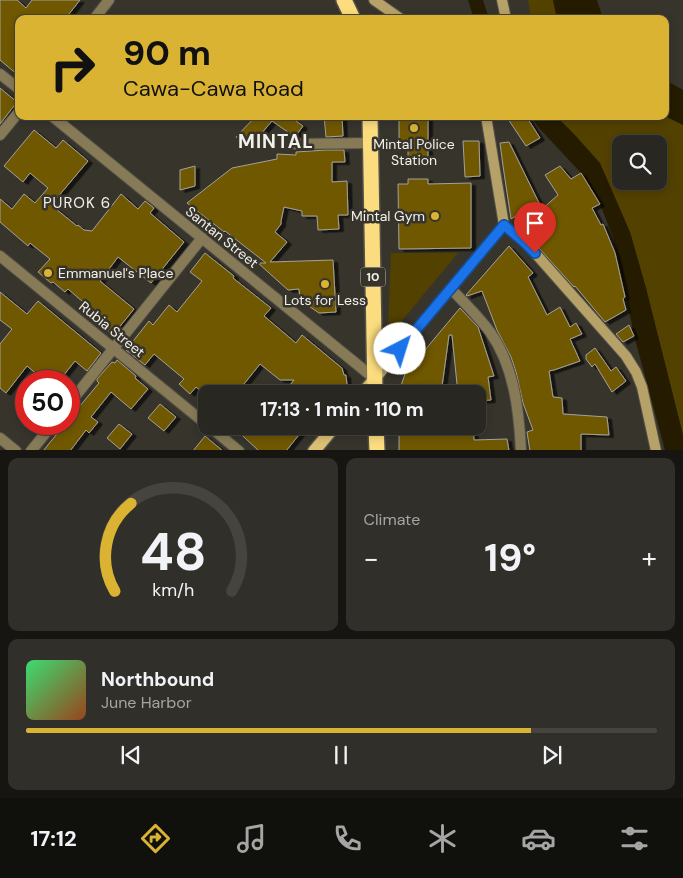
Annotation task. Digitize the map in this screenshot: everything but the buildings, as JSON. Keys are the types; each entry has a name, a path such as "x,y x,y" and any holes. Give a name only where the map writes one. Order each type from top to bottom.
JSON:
{"highway":[{"path":"344,0 350,15"},
{"name":"10","path":"370,120 375,385"},
{"path":"376,435 377,450"}],"main road":[{"path":"374,0 395,15"},
{"path":"502,0 505,15"},
{"path":"487,120 504,225 535,253 626,356 636,372 642,387 656,450"},
{"path":"376,385 504,225"},
{"path":"314,450 327,435"}],"street":[{"path":"97,15 109,0"},
{"path":"0,74 15,86"},
{"path":"0,135 15,117"},
{"name":"Santan Street","path":"57,120 202,238 374,385"},
{"path":"295,144 371,143"},
{"path":"80,390 202,238"},
{"name":"Rubia Street","path":"0,256 198,417"},
{"path":"452,289 478,317 501,351 510,376 520,420 521,450"},
{"path":"31,450 44,435"},
{"path":"220,435 239,450"},
{"path":"0,438 16,450"}],"shaded area":[{"path":"468,0 483,0 488,15 473,15"},
{"path":"528,0 553,0 556,15 530,15"},
{"path":"553,0 597,0 602,15 556,15"},
{"path":"669,82 683,90 683,125 669,118"},
{"path":"669,118 683,125 683,435 630,232 559,120 669,120"},
{"path":"533,120 560,120 600,163 630,232 683,435 683,450 665,450 636,343 613,237 600,204 581,173"},
{"path":"391,253 458,253 396,328 388,328"}],"place":[{"name":"Mintal Police Station","path":"414,128"},
{"name":"Mintal Gym","path":"435,216"},
{"name":"Emmanuel's Place","path":"48,273"},
{"name":"Lots for Less","path":"325,284"}],"district":[{"name":"MINTAL","path":"276,141"},
{"name":"PUROK 6","path":"77,203"}],"route":[{"path":"400,349 504,225 514,232 535,253"}]}
